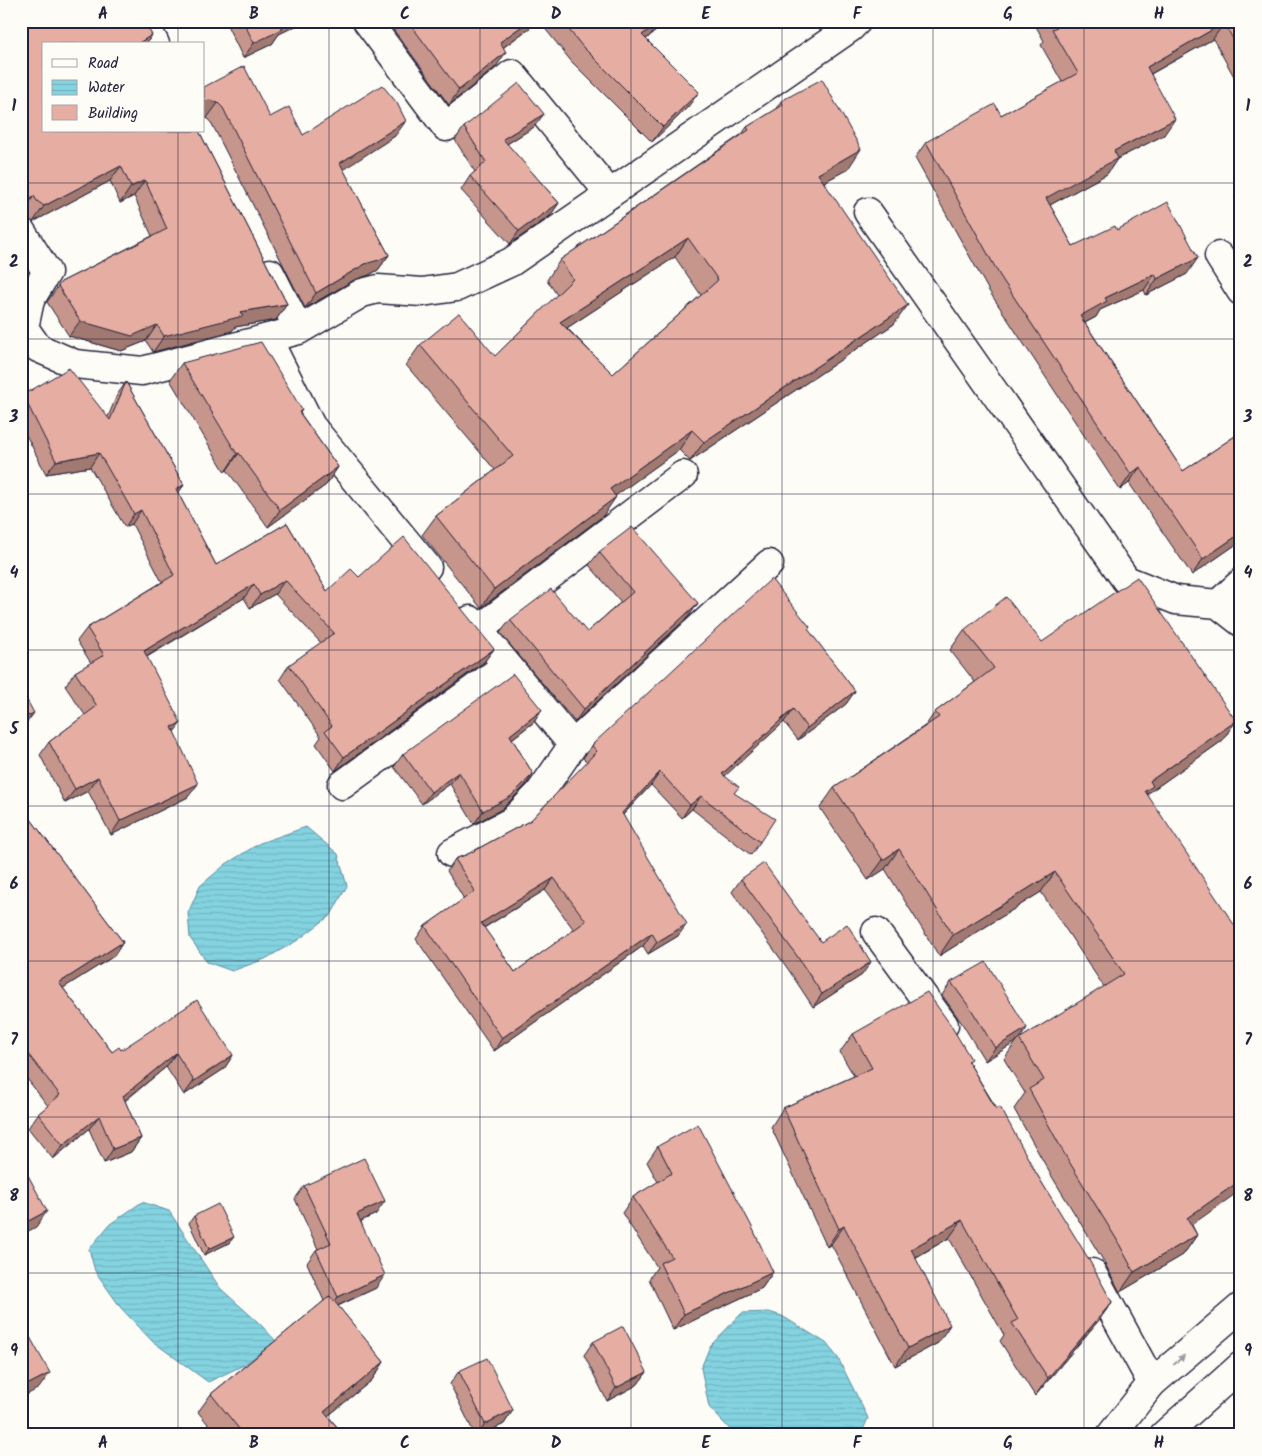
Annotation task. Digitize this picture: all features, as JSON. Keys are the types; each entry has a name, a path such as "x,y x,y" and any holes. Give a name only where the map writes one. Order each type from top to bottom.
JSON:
{"main road":[{"path":"143,21 154,42"},
{"path":"367,21 446,127 512,74 610,194"},
{"path":"21,231 47,272 26,302 24,328 38,348 75,364 142,370 298,330 370,291 378,289 422,292 457,287 511,262 850,28 857,21"},
{"path":"868,212 1126,580 1176,600 1218,604 1241,622"},
{"path":"259,251 298,330"},
{"path":"1219,256 1241,291"},
{"path":"267,338 311,426 573,745"},
{"path":"478,630 683,475"},
{"path":"452,853 511,822 538,794 573,745 770,564"},
{"path":"1218,604 1241,583"},
{"path":"342,785 507,665"},
{"path":"876,932 939,1017 959,1049"},
{"path":"1079,1251 1152,1383"},
{"path":"1112,1435 1152,1383 1241,1307"},
{"path":"1164,1435 1241,1366"}],"water":[{"path":"306,827 338,854 347,886 331,915 298,940 265,959 232,971 207,962 190,938 188,913 200,886 226,864 260,843"},
{"path":"142,1202 169,1211 220,1288 276,1341 244,1365 208,1382 152,1341 121,1308 95,1271 89,1249 110,1224"},
{"path":"769,1312 782,1316 826,1343 838,1358 868,1418 861,1435 735,1435 709,1407 701,1368 710,1346 742,1313"}],"building":[{"path":"21,21 144,21 152,35 140,42 42,42 42,132 200,132 287,304 240,312 243,316 164,336 157,325 132,336 80,321 58,286 61,282 167,229 145,180 131,187 121,166 44,206 34,196 21,204"},
{"path":"243,21 286,21 280,24 283,29 254,43"},
{"path":"408,21 529,21 500,42 506,52 459,90"},
{"path":"562,21 660,21 642,35 699,92 663,127 582,46"},
{"path":"1053,21 1241,21 1241,53 1224,23 1147,67 1175,119 1114,151 1118,158 1046,198 1073,246 1115,226 1117,230 1168,202 1198,258 1157,279 1155,274 1105,298 1107,301 1080,316 1183,471 1241,432 1241,533 1203,559 1140,467 1131,474 1000,276 926,142 995,104 1001,115 1078,73 1052,29 1057,27"},
{"path":"244,66 270,117 289,107 303,135 382,85 397,103 406,121 340,163 389,255 365,264 316,293 223,108 218,103 210,100 205,101 205,86"},
{"path":"822,79 861,149 818,174 908,305 704,442 692,430 610,489 616,497 494,589 436,516 513,456 420,345 459,313 495,356 573,279 560,260 749,130 747,127 783,105 781,101","holes":["688,238 718,280 613,374 560,322"]},
{"path":"519,83 544,114 503,139 559,203 519,231 470,176 486,162 464,127"},
{"path":"261,342 302,410 299,412 338,467 280,510 239,453 237,454 182,363"},
{"path":"69,368 110,420 126,382 184,485 176,489 216,565 287,523 327,591 351,569 359,577 404,537 494,649 344,757 325,731 332,726 289,665 334,633 285,580 260,595 254,584 144,651 181,723 172,727 198,784 120,821 98,777 75,789 49,742 97,706 75,672 104,655 87,628 174,575 141,510 134,514 99,453 56,461 23,395"},
{"path":"632,527 698,603 584,709 510,620 551,589 587,632 633,592 599,552"},
{"path":"1137,577 1236,721 1150,781 1153,786 1145,791 1241,935 1241,1180 1187,1218 1197,1235 1134,1272 1117,1240 1065,1155 1029,1089 1044,1080 1019,1039 1124,974 1055,872 953,935 899,849 883,860 834,788 939,717 935,712 994,668 964,630 1006,597 1042,642"},
{"path":"771,579 810,627 808,629 855,691 807,728 793,709 722,774 739,787 734,793 775,819 760,842 701,796 690,805 660,772 622,813 687,924 657,942 652,933 502,1038 425,926 475,891 455,859 531,820 597,751 592,746","holes":["554,878 586,921 515,972 481,923"]},
{"path":"513,674 542,710 510,735 533,774 510,797 483,811 459,772 431,792 403,754"},
{"path":"23,693 34,713 21,719 21,694"},
{"path":"21,806 123,942 59,983 112,1052 119,1047 121,1050 197,1000 233,1055 194,1081 176,1053 123,1096 141,1138 113,1149 99,1116 63,1145 38,1114 60,1095 21,1045"},
{"path":"764,863 821,942 847,924 871,962 822,994 741,879"},
{"path":"986,962 1027,1028 995,1048 973,1012 951,982"},
{"path":"927,992 950,1024 971,1059 968,1061 996,1109 1000,1107 1003,1112 1036,1173 1088,1258 1112,1302 1048,1378 1012,1323 1018,1320 962,1220 911,1249 950,1325 908,1348 844,1226 839,1229 783,1108 872,1068 853,1034"},
{"path":"698,1124 752,1227 773,1272 684,1314 660,1263 672,1257 633,1197 672,1173 658,1146"},
{"path":"364,1158 385,1201 357,1214 385,1275 338,1297 316,1250 331,1243 304,1186"},
{"path":"21,1162 47,1211 21,1225"},
{"path":"218,1204 234,1237 209,1249 194,1216"},
{"path":"21,1293 25,1301 21,1303"},
{"path":"330,1296 384,1362 324,1412 344,1435 244,1435 211,1394"},
{"path":"21,1321 50,1373 21,1388"},
{"path":"623,1326 647,1372 616,1388 593,1342"},
{"path":"487,1358 513,1410 485,1424 459,1371"}]}
